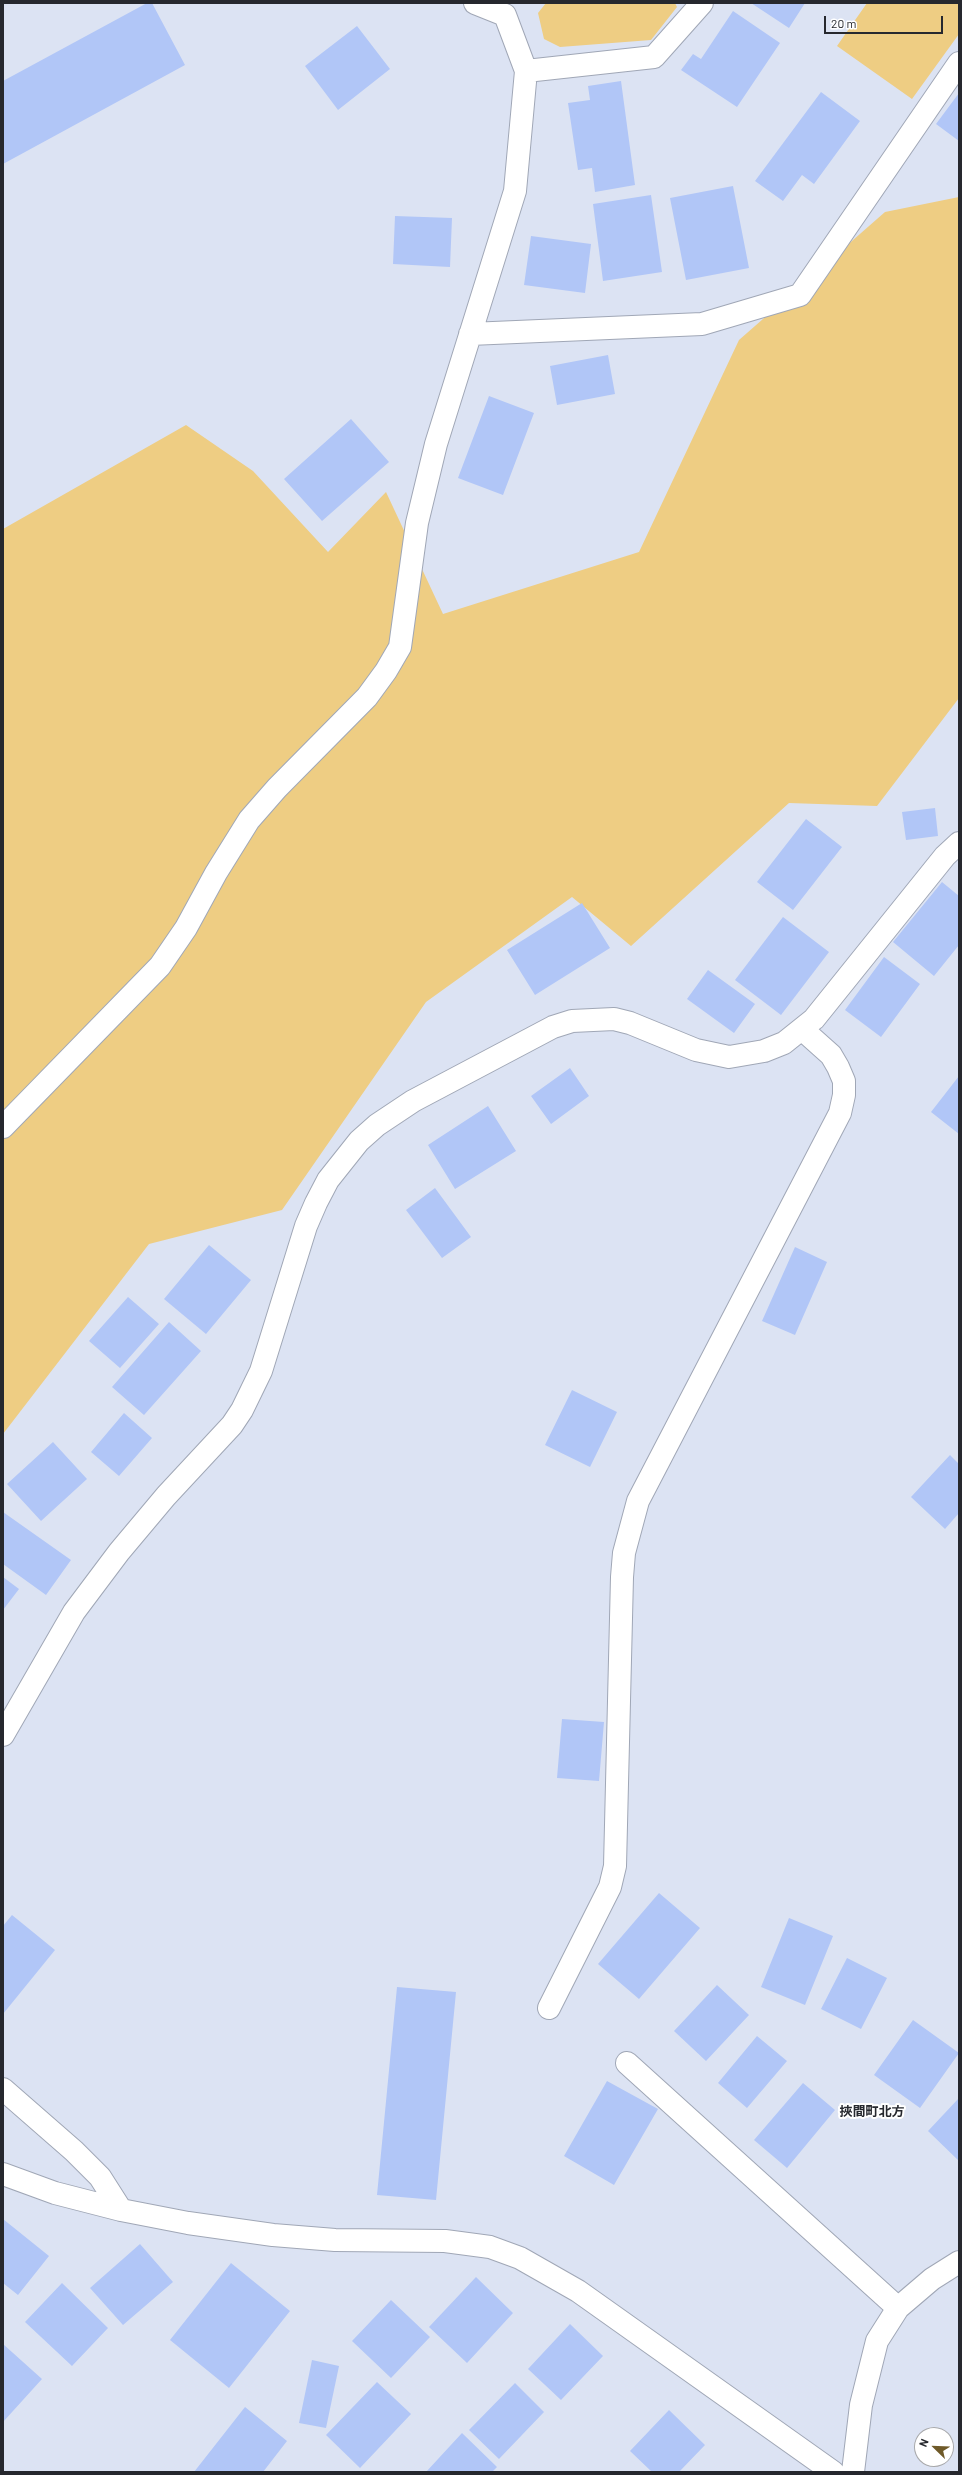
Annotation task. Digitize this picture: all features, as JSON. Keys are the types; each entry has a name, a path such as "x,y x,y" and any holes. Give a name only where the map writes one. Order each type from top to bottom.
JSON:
{"street":[{"path":"3,1127 160,966 186,928 216,873 249,820 277,788 367,697 386,671 400,647 417,523 436,444 515,191 526,71 505,15 475,3"},
{"path":"526,71 654,57 702,3"},
{"path":"470,334 702,324 800,295 959,63"},
{"path":"3,1735 74,1612 119,1552 166,1496 232,1424 242,1410 261,1371 306,1226 316,1203 328,1180 345,1157 377,1125 413,1101 553,1027 572,1021 614,1020 630,1023 696,1050 729,1057 764,1051 784,1043 803,1030 945,856 959,843"},
{"path":"549,2008 610,1887 615,1866 622,1577 624,1553 638,1501 840,1113 844,1095 844,1081 838,1067 831,1055 803,1030"},
{"path":"627,2063 898,2308"},
{"path":"3,2089 74,2150 100,2176 121,2210"},
{"path":"3,2174 55,2193 121,2210 188,2223 273,2235 335,2240 469,2243 512,2255 578,2291 833,2472"},
{"path":"853,2472 861,2405 871,2359 880,2335 898,2308 932,2278 959,2262"}],"shaded area":[{"path":"546,3 675,3 677,7 651,40 560,47 544,39 538,13"},
{"path":"867,3 959,3 959,34 912,99 837,46"},
{"path":"959,197 959,698 877,806 789,803 631,946 572,897 426,1002 282,1210 149,1244 3,1434 3,529 186,425 253,471 328,552 386,492 443,614 639,552 739,340 885,212"}],"building":[{"path":"147,3 152,3 185,65 3,164 3,81"},
{"path":"751,3 805,3 789,28"},
{"path":"733,11 780,43 737,107 681,70 693,54 701,59"},
{"path":"357,26 390,69 338,110 305,66"},
{"path":"621,81 635,185 595,192 592,168 578,170 568,103 590,100 588,86"},
{"path":"821,92 860,121 814,184 802,175 783,201 755,181"},
{"path":"959,93 959,141 936,124"},
{"path":"733,186 749,268 686,280 670,198"},
{"path":"651,195 662,272 603,281 593,204"},
{"path":"395,216 452,218 450,267 393,264"},
{"path":"531,236 591,244 585,293 524,285"},
{"path":"608,355 615,394 557,405 550,366"},
{"path":"489,396 534,413 503,495 458,478"},
{"path":"351,419 389,462 322,521 284,479"},
{"path":"935,808 938,836 906,840 902,812"},
{"path":"806,819 842,847 793,910 757,882"},
{"path":"942,882 959,896 959,945 934,976 893,942"},
{"path":"582,903 610,948 535,995 507,950"},
{"path":"783,917 829,952 781,1015 735,980"},
{"path":"884,957 920,984 881,1037 845,1010"},
{"path":"708,970 755,1004 734,1033 687,999"},
{"path":"570,1068 589,1096 551,1124 531,1096"},
{"path":"959,1076 959,1134 931,1112"},
{"path":"488,1106 516,1151 455,1189 428,1145"},
{"path":"435,1188 471,1237 442,1258 406,1210"},
{"path":"209,1245 251,1280 206,1334 164,1299"},
{"path":"795,1247 827,1262 795,1335 762,1321"},
{"path":"128,1297 159,1324 120,1368 89,1341"},
{"path":"169,1322 201,1351 144,1415 112,1387"},
{"path":"572,1390 617,1412 590,1467 545,1445"},
{"path":"124,1413 152,1438 119,1476 91,1452"},
{"path":"53,1442 87,1479 41,1521 7,1484"},
{"path":"950,1455 959,1464 959,1513 945,1529 911,1497"},
{"path":"3,1512 71,1560 46,1595 3,1564"},
{"path":"3,1577 19,1589 3,1610"},
{"path":"562,1719 604,1722 599,1781 557,1778"},
{"path":"659,1893 700,1928 639,1999 598,1964"},
{"path":"12,1915 55,1950 3,2014 3,1926"},
{"path":"789,1918 833,1936 805,2005 761,1987"},
{"path":"847,1958 887,1978 861,2029 821,2009"},
{"path":"717,1985 749,2015 706,2061 674,2031"},
{"path":"397,1987 456,1992 436,2200 377,2195"},
{"path":"913,2020 959,2053 920,2108 874,2075"},
{"path":"757,2036 787,2061 747,2108 718,2083"},
{"path":"607,2081 658,2109 614,2185 564,2156"},
{"path":"803,2083 835,2110 787,2168 754,2140"},
{"path":"959,2098 959,2161 928,2131"},
{"path":"3,2219 49,2256 18,2295 3,2283"},
{"path":"140,2244 173,2282 123,2325 90,2288"},
{"path":"231,2263 290,2311 229,2388 170,2340"},
{"path":"476,2277 513,2313 467,2363 429,2327"},
{"path":"62,2283 108,2328 72,2366 25,2322"},
{"path":"391,2300 430,2337 391,2378 352,2341"},
{"path":"570,2324 603,2356 561,2400 528,2369"},
{"path":"3,2344 42,2379 3,2422"},
{"path":"312,2360 339,2366 326,2428 299,2423"},
{"path":"377,2382 411,2414 360,2468 326,2435"},
{"path":"515,2383 544,2412 499,2459 469,2430"},
{"path":"245,2407 287,2441 263,2472 194,2472"},
{"path":"669,2410 705,2445 679,2472 652,2472 630,2451"},
{"path":"462,2433 497,2467 492,2472 426,2472"}],"district":[{"name":"挾間町北方","path":"872,2112"}]}
